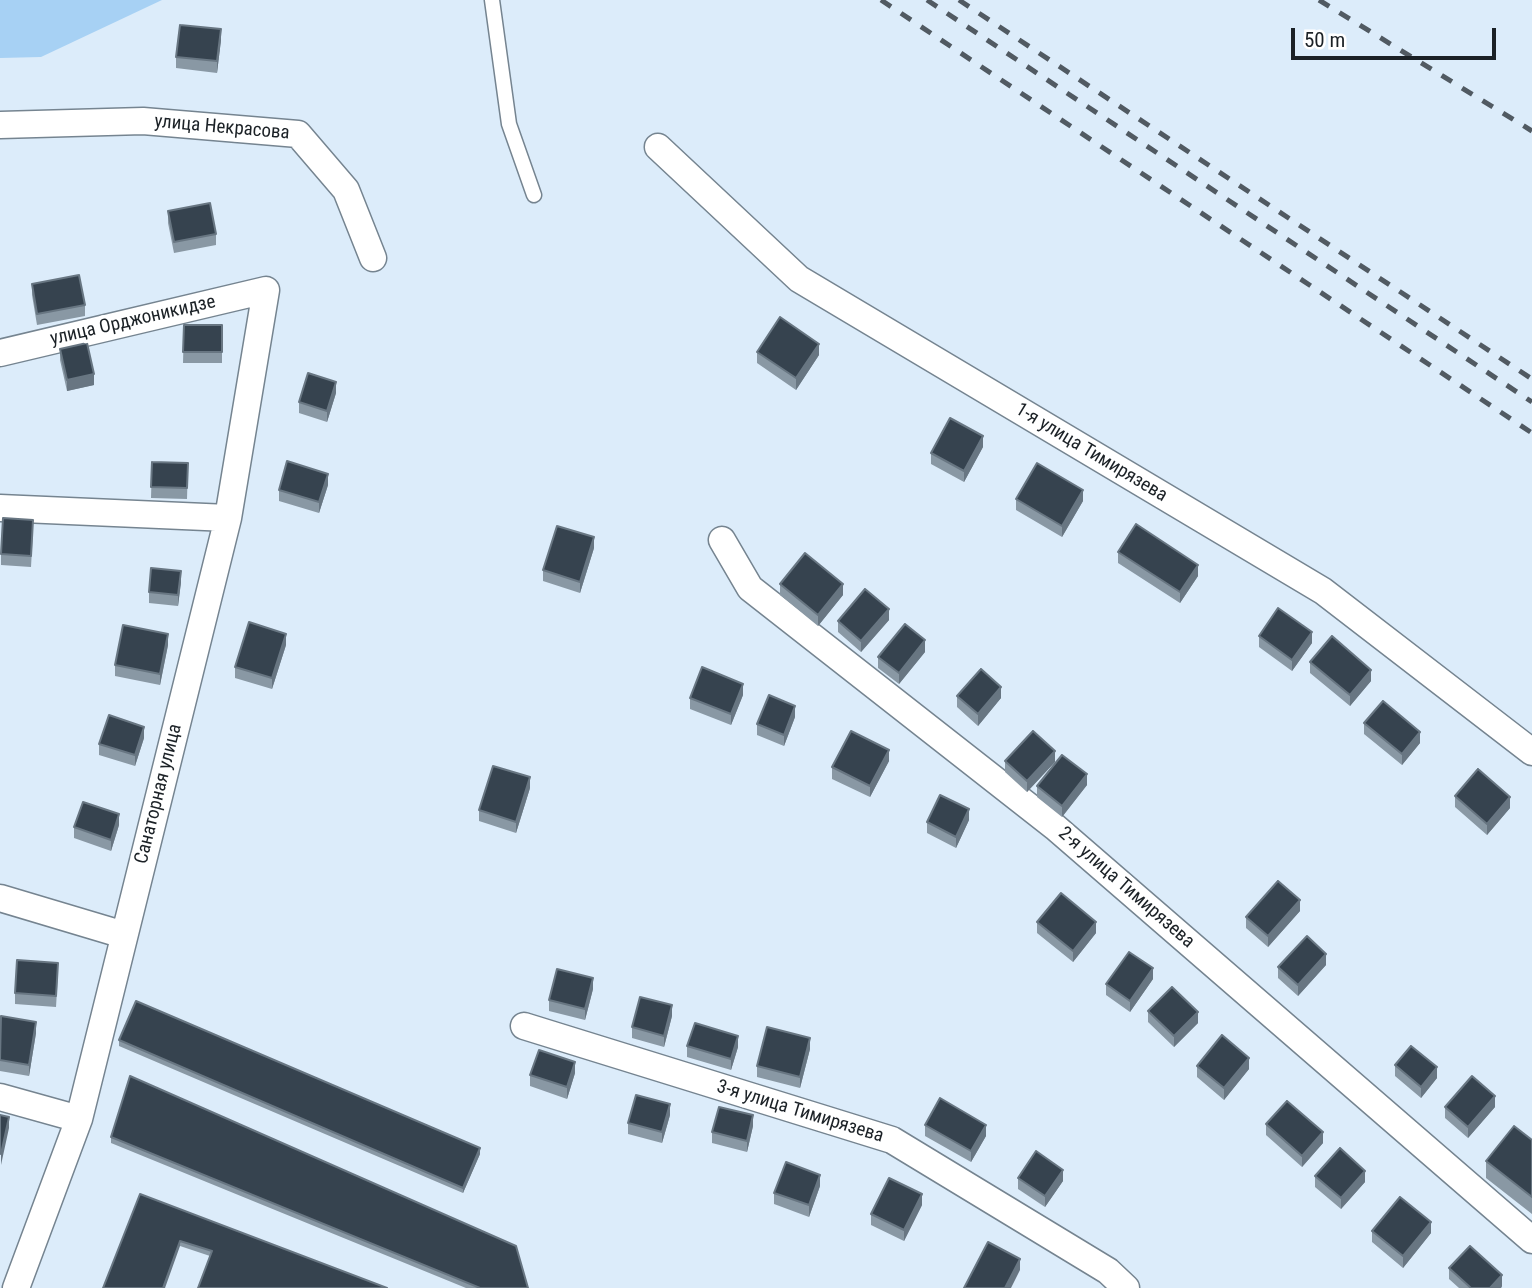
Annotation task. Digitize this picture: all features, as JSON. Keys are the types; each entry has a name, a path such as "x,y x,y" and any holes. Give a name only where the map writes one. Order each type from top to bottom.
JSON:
{"street":[{"name":"улица Некрасова","path":"0,125 143,121 298,134 346,190 373,258"},
{"name":"1-я улица Тимирязева","path":"658,147 799,279 1323,592 1532,752"},
{"name":"улица Орджоникидзе","path":"0,353 266,290"},
{"name":"Санаторная улица","path":"16,1288 79,1119 228,518 266,290"},
{"path":"0,508 228,518"},
{"name":"2-я улица Тимирязева","path":"722,540 750,588 1055,827 1532,1240"},
{"path":"0,898 124,934"},
{"name":"3-я улица Тимирязева","path":"524,1026 892,1140 1108,1271 1126,1288"},
{"path":"0,1097 79,1119"}],"lane":[{"path":"492,0 509,124 534,195"}],"shaded area":[{"path":"0,0 162,0 41,57 0,58"}],"building":[{"path":"180,25 221,29 217,61 176,57"},
{"path":"210,203 216,234 174,242 168,211"},
{"path":"79,275 85,305 37,314 32,284"},
{"path":"780,317 819,344 796,378 757,352"},
{"path":"184,325 222,325 222,352 183,352"},
{"path":"87,343 94,374 67,380 60,349"},
{"path":"308,373 336,382 327,411 299,402"},
{"path":"950,418 983,436 964,471 931,453"},
{"path":"287,461 328,474 319,502 279,490"},
{"path":"152,462 188,463 187,488 151,487"},
{"path":"1037,463 1083,490 1062,526 1016,499"},
{"path":"3,518 33,520 31,556 1,554"},
{"path":"1136,524 1198,565 1180,592 1118,552"},
{"path":"557,526 594,537 580,582 543,570"},
{"path":"805,553 843,584 818,615 780,584"},
{"path":"151,568 181,571 178,595 149,592"},
{"path":"865,589 889,609 861,641 838,621"},
{"path":"1278,608 1312,632 1292,660 1259,636"},
{"path":"249,622 286,634 272,678 235,667"},
{"path":"905,624 925,640 899,673 878,657"},
{"path":"123,625 168,634 160,674 115,665"},
{"path":"1332,636 1371,670 1350,695 1310,662"},
{"path":"702,667 743,684 731,714 690,698"},
{"path":"981,669 1001,687 978,714 957,696"},
{"path":"769,695 795,706 784,735 757,724"},
{"path":"1383,701 1420,732 1402,754 1364,723"},
{"path":"109,715 144,727 135,755 99,744"},
{"path":"851,731 889,750 870,786 832,767"},
{"path":"1033,731 1055,751 1027,781 1005,761"},
{"path":"1062,755 1087,774 1062,806 1037,786"},
{"path":"493,766 530,777 516,822 479,810"},
{"path":"1478,769 1510,797 1487,824 1455,796"},
{"path":"940,795 969,809 956,837 927,822"},
{"path":"83,802 119,814 111,840 74,827"},
{"path":"1278,881 1300,900 1268,936 1246,917"},
{"path":"1061,893 1096,922 1073,951 1037,922"},
{"path":"1307,936 1326,954 1298,985 1278,967"},
{"path":"1129,952 1153,968 1130,1001 1106,984"},
{"path":"17,960 58,963 56,996 15,993"},
{"path":"557,969 593,978 585,1009 549,1000"},
{"path":"1172,987 1198,1012 1174,1036 1148,1011"},
{"path":"640,997 672,1005 664,1036 632,1027"},
{"path":"136,1001 480,1148 463,1188 119,1040"},
{"path":"1,1016 36,1022 29,1065 0,1060"},
{"path":"695,1023 738,1036 731,1059 687,1046"},
{"path":"767,1027 810,1038 800,1077 757,1066"},
{"path":"1222,1035 1249,1058 1224,1088 1197,1066"},
{"path":"1411,1046 1437,1067 1421,1087 1395,1065"},
{"path":"539,1050 575,1062 567,1087 530,1075"},
{"path":"130,1076 516,1246 528,1288 480,1288 111,1137"},
{"path":"1472,1076 1495,1096 1468,1127 1445,1107"},
{"path":"636,1095 670,1104 662,1132 628,1123"},
{"path":"940,1098 986,1125 971,1151 925,1125"},
{"path":"1287,1101 1323,1132 1302,1156 1266,1124"},
{"path":"719,1107 753,1115 747,1141 712,1132"},
{"path":"0,1115 9,1117 1,1154 0,1153"},
{"path":"1514,1126 1532,1140 1532,1197 1486,1161"},
{"path":"1340,1148 1365,1171 1341,1198 1315,1176"},
{"path":"1036,1151 1063,1170 1045,1196 1018,1178"},
{"path":"786,1162 820,1175 809,1205 774,1193"},
{"path":"889,1178 922,1194 904,1230 871,1214"},
{"path":"140,1194 387,1288 198,1288 212,1251 180,1241 163,1288 103,1288"},
{"path":"1400,1197 1431,1222 1403,1256 1372,1231"},
{"path":"988,1242 1020,1259 1005,1288 964,1288"},
{"path":"1470,1246 1502,1275 1490,1288 1471,1288 1449,1268"}],"railway":[{"path":"881,0 1532,433"},
{"path":"927,0 1532,402"},
{"path":"959,0 1532,379"},
{"path":"1319,0 1532,131"}]}
